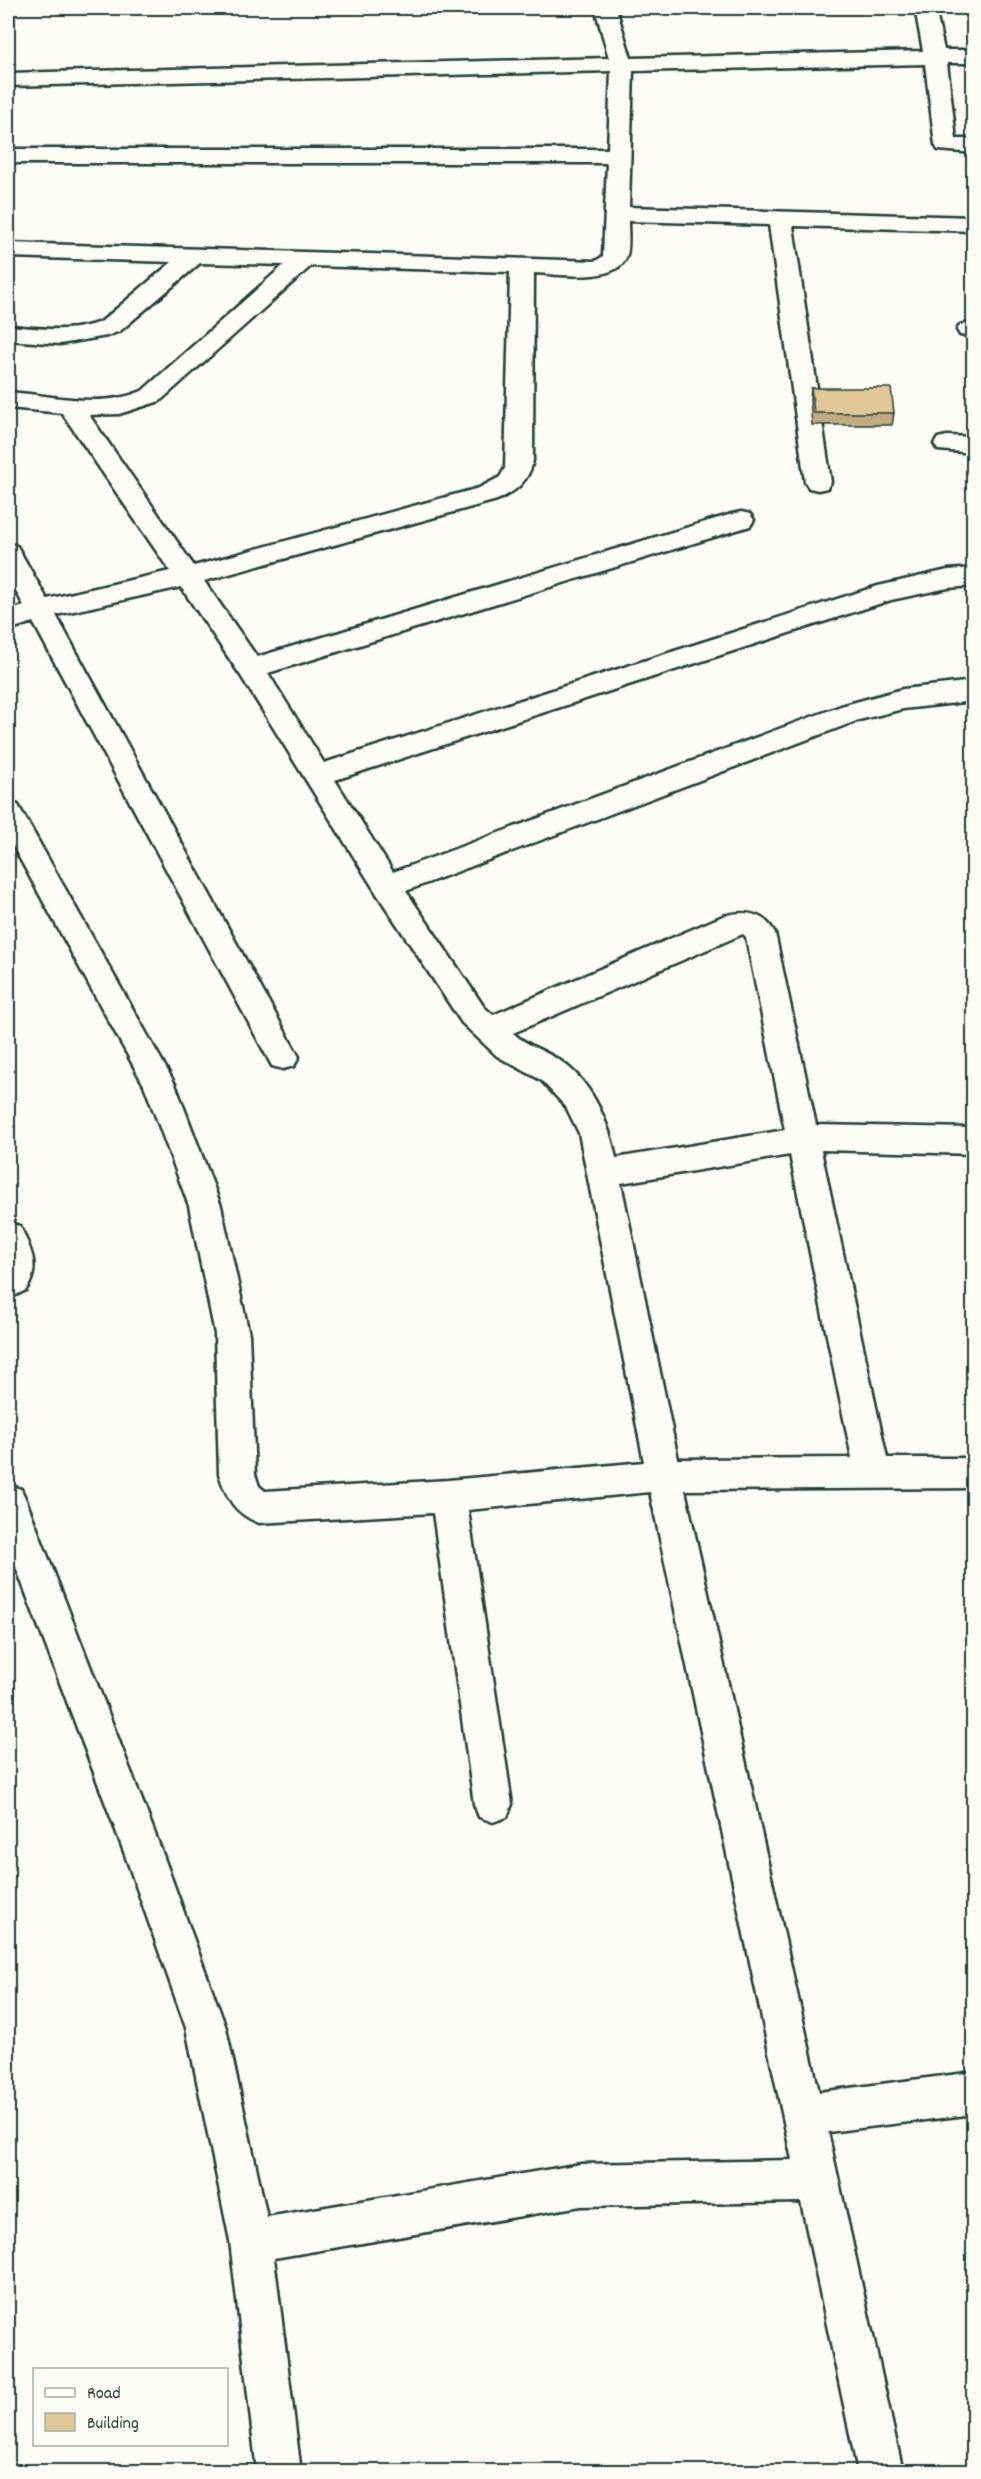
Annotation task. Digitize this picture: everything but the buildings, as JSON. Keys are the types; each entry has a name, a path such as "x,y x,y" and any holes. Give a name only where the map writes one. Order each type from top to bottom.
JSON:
{"street":[{"path":"8,250 585,270 610,263 615,257 622,65 606,8"},
{"path":"925,8 935,57 946,145 974,146"},
{"path":"8,79 974,57"},
{"path":"8,156 619,156"},
{"path":"616,214 974,224"},
{"path":"780,219 818,482"},
{"path":"8,333 74,338 99,332 111,326 195,255"},
{"path":"8,400 117,407 137,404 151,396 305,259"},
{"path":"8,621 39,610 189,576 488,494 507,486 517,475 520,461 522,267"},
{"path":"69,405 251,669 387,886 473,1015 508,1047 552,1071 578,1099 595,1133 664,1475 880,2472"},
{"path":"947,444 974,445"},
{"path":"251,669 741,520"},
{"path":"8,552 284,1057"},
{"path":"319,775 887,592 948,579 974,577"},
{"path":"387,886 851,713 903,699 973,695"},
{"path":"8,812 159,1084 205,1206 232,1334 237,1474 244,1495 259,1507 448,1496 664,1475 974,1473"},
{"path":"490,1030 734,924 745,922 754,925 760,933 873,1475"},
{"path":"603,1173 823,1137 974,1141"},
{"path":"8,1236 19,1261 20,1272 8,1285"},
{"path":"448,1496 493,1804"},
{"path":"8,1500 143,1852 206,2028 251,2241 279,2472"},
{"path":"804,2114 974,2093"},
{"path":"251,2241 581,2185 818,2181"}]}
